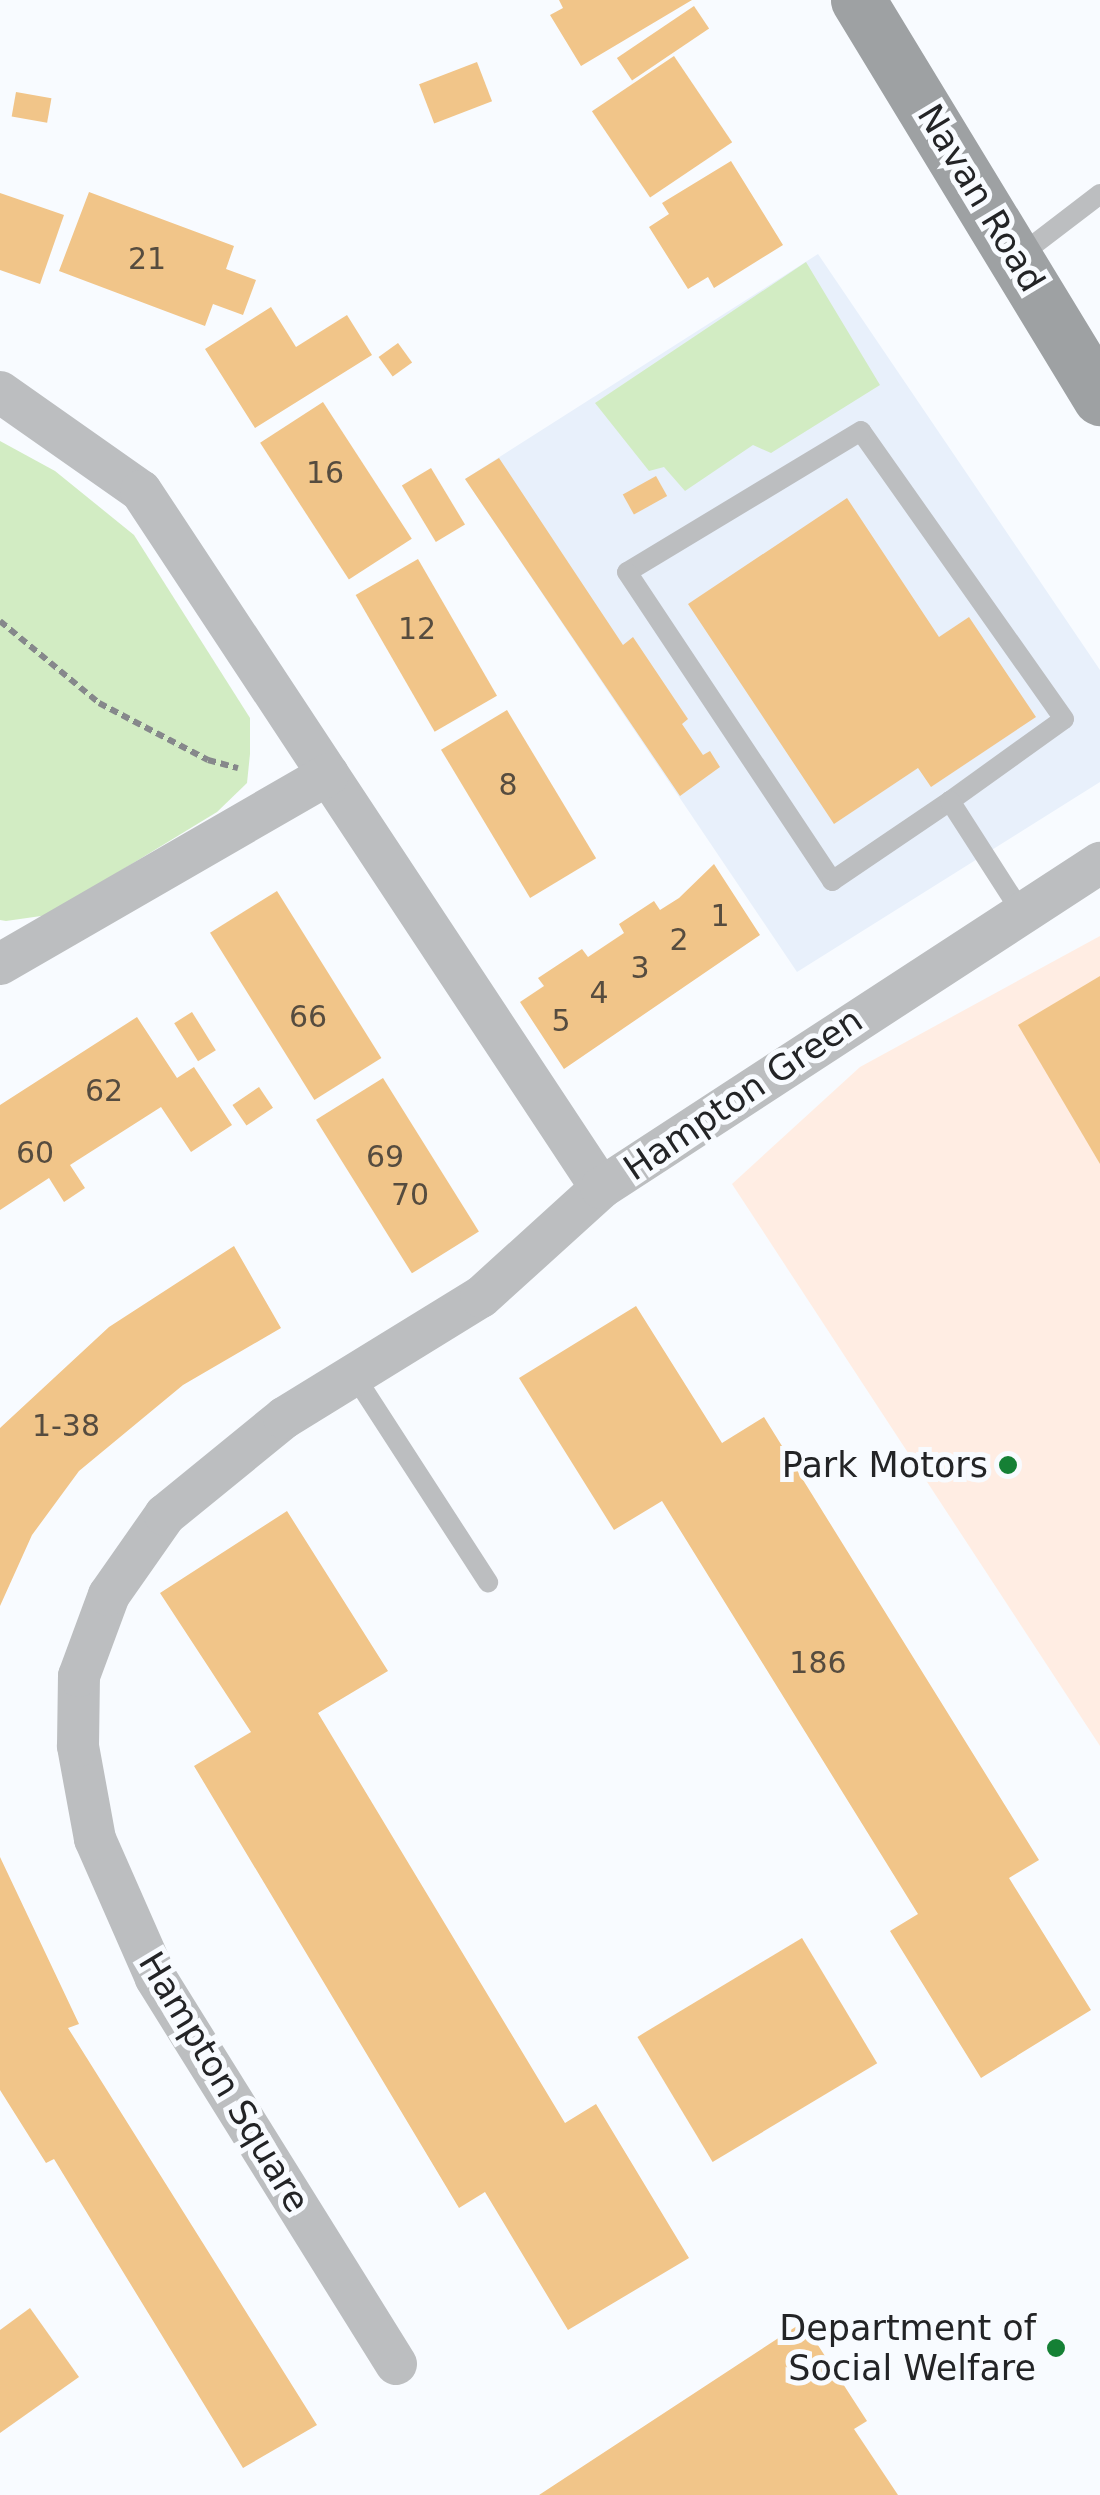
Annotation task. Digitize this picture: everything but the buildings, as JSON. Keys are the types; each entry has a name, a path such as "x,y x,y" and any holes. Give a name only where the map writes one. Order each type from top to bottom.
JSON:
{"main road":[{"name":"Navan Road","path":"858,0 1019,256 1100,398"}],"street":[{"name":"Hampton Green","path":"0,392 141,490 601,1188 1100,863"},
{"path":"0,964 328,775"},
{"name":"Hampton Square","path":"396,2364 156,1978 95,1838 78,1746 79,1676 109,1595 165,1514 284,1418 481,1297 601,1188"}],"lane":[{"path":"1019,256 1100,194"},
{"path":"861,431 1064,719 950,801 832,881 626,572 861,431"},
{"path":"950,801 1022,912"},
{"path":"354,1375 488,1582"}],"path":[{"path":"0,621 99,703 208,760 328,775"}],"shaded area":[{"path":"818,254 1100,670 1100,782 797,972 465,479"},
{"name":"Park Motors","path":"1100,936 1100,1746 732,1184 860,1067"}],"green space":[{"path":"806,262 880,385 771,453 753,445 685,491 664,467 649,471 595,403"},
{"path":"0,441 55,471 134,535 250,718 247,783 217,812 48,915 6,921 0,920"}],"place":[{"name":"Park Motors","path":"1008,1465"},
{"name":"Department of Social Welfare","path":"1056,2348"}]}
